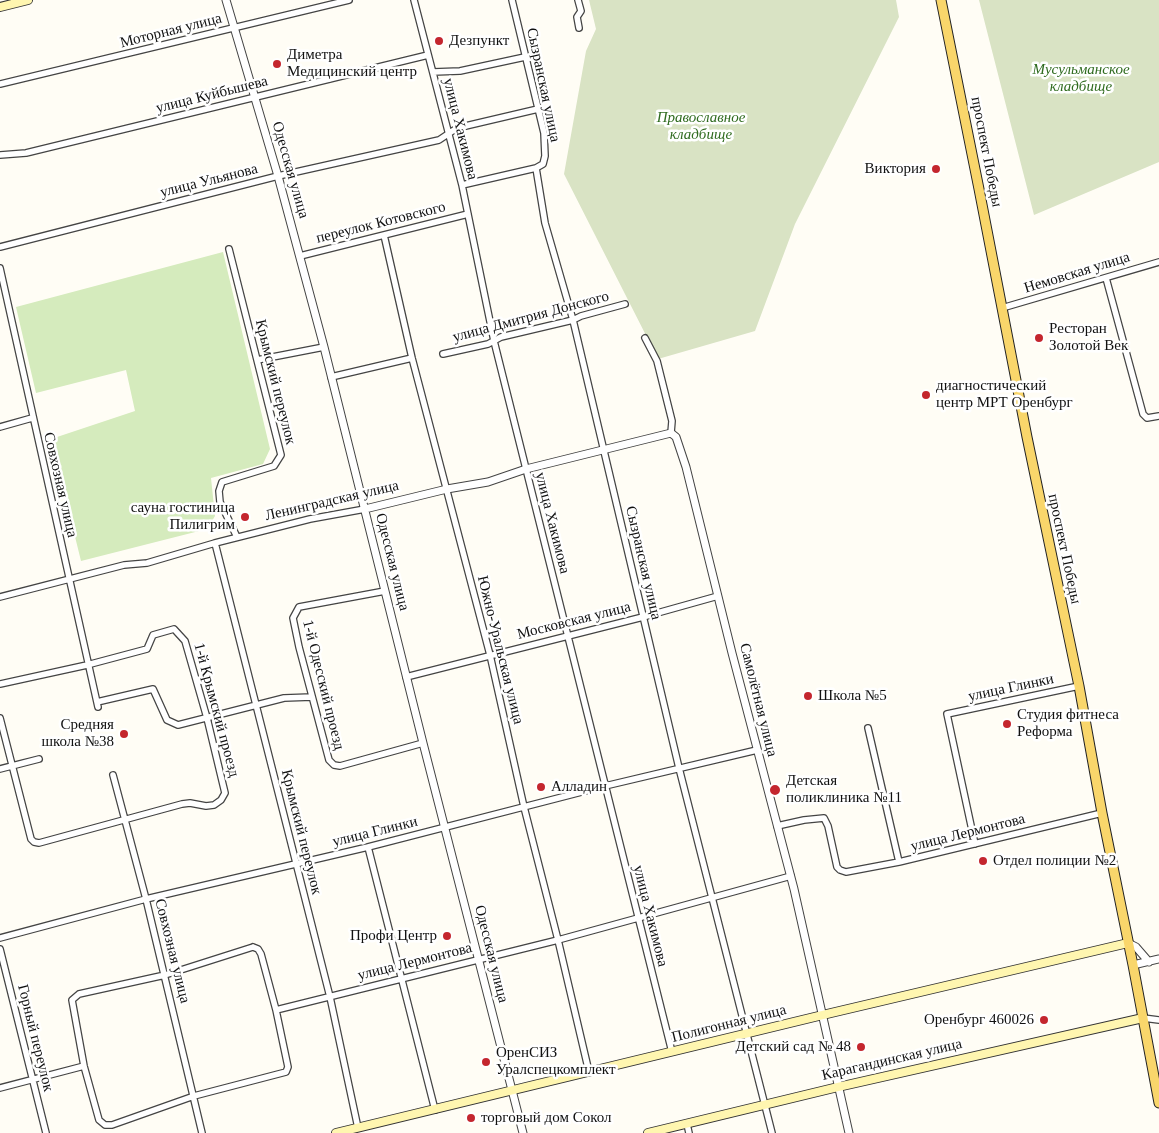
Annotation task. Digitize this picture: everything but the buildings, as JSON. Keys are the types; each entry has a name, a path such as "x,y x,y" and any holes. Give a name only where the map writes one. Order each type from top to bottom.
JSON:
{"main road":[{"path":"0,7 28,0"},
{"name":"проспект Победы","path":"941,0 1079,686 1159,1103"},
{"name":"Полигонная улица","path":"336,1133 1128,943"},
{"name":"Карагандинская улица","path":"648,1133 838,1087 1143,1018"}],"street":[{"name":"Одесская улица","path":"226,0 278,176 324,347 406,677 523,1133"},
{"name":"Моторная улица","path":"0,84 349,0"},
{"name":"улица Хакимова","path":"414,0 462,185 494,341 672,1052"},
{"name":"Сызранская улица","path":"512,0 544,133 545,156 543,164 536,168 545,222 573,320 679,768 772,1133"},
{"path":"578,0 581,11 577,17 579,28"},
{"name":"улица Куйбышева","path":"0,155 26,153 428,55"},
{"path":"433,72 460,71 525,57"},
{"name":"улица Ульянова","path":"0,247 278,176 439,140 457,128 538,108"},
{"path":"462,185 536,168"},
{"name":"переулок Котовского","path":"300,256 468,214"},
{"name":"Южно-Уральская улица","path":"384,235 412,358 490,655 524,807 589,1072"},
{"name":"Крымский переулок","path":"229,250 281,456 274,466 222,482 220,502 237,537"},
{"name":"Немовская улица","path":"1002,308 1159,262"},
{"name":"Совхозная улица","path":"0,268 97,705 153,689 167,720 178,725 207,718"},
{"path":"1106,278 1143,414 1147,418 1159,416"},
{"name":"улица Дмитрия Донского","path":"443,354 494,341 501,337 573,320 625,304"},
{"name":"Самолётная улица","path":"645,338 657,361 672,421 671,433 676,437 679,444 791,876 849,1133"},
{"path":"257,360 324,347"},
{"path":"331,377 412,358"},
{"path":"0,427 32,418"},
{"name":"Ленинградская улица","path":"0,596 124,566 147,563 310,518 365,509 447,489 488,482 526,469 671,433"},
{"name":"Крымский переулок","path":"215,543 330,996 358,1128"},
{"name":"1-й Одесский проезд","path":"385,591 298,607 293,622 329,760 334,765 340,766 423,744"},
{"name":"Московская улица","path":"406,677 718,596"},
{"name":"1-й Крымский проезд","path":"12,766 31,839 39,843 190,803 206,806 214,805 221,800 225,793 207,718 185,642 174,629 153,635 147,649 87,665"},
{"path":"0,684 87,665"},
{"name":"улица Глинки","path":"975,844 948,714 1079,686"},
{"path":"207,718 284,698 312,697"},
{"path":"0,718 12,766"},
{"path":"868,728 899,862"},
{"name":"улица Глинки","path":"0,938 146,899 368,847 605,786 757,750"},
{"path":"0,770 39,760"},
{"name":"Совхозная улица","path":"114,776 165,975 202,1133"},
{"name":"улица Лермонтова","path":"777,826 824,818 828,826 835,862 840,870 846,872 899,862 1102,813"},
{"path":"368,847 435,1110"},
{"name":"улица Лермонтова","path":"276,1010 558,940 791,876"},
{"path":"1128,943 1136,947 1149,962"},
{"path":"253,947 258,949 261,954 276,1010 288,1067 286,1072 194,1096 112,1125 105,1124 99,1120 84,1066 72,1000 79,994 165,975 253,947"},
{"name":"Горный переулок","path":"0,949 46,1133"},
{"path":"1133,965 1159,959"},
{"path":"1143,1018 1159,1020"},
{"path":"0,1088 84,1066"},
{"path":"687,1124 689,1133"}],"green space":[{"name":"Православное кладбище","path":"589,0 896,0 899,17 795,224 755,331 658,359 564,174 586,51 596,29"},
{"name":"Мусульманское кладбище","path":"979,0 1159,0 1159,162 1034,215"},
{"path":"223,252 270,449 263,464 211,478 215,516 207,529 81,561 51,439 135,411 126,370 36,393 16,307"}],"place":[{"name":"Дезпункт","path":"439,41"},
{"name":"Диметра Медицинский центр","path":"277,64"},
{"name":"Виктория","path":"936,169"},
{"name":"Ресторан Золотой Век","path":"1039,338"},
{"name":"диагностический центр МРТ Оренбург","path":"926,395"},
{"name":"сауна гостиница Пилигрим","path":"245,517"},
{"name":"Школа №5","path":"808,696"},
{"name":"Студия фитнеса Реформа","path":"1007,724"},
{"name":"Средняя школа №38","path":"124,734"},
{"name":"Алладин","path":"541,787"},
{"name":"Детская поликлиника №11","path":"775,790"},
{"name":"Отдел полиции №2","path":"983,861"},
{"name":"Профи Центр","path":"447,936"},
{"name":"Оренбург 460026","path":"1044,1020"},
{"name":"Детский сад № 48","path":"861,1047"},
{"name":"ОренСИЗ Уралспецкомплект","path":"486,1062"},
{"name":"торговый дом Сокол","path":"471,1118"}]}
